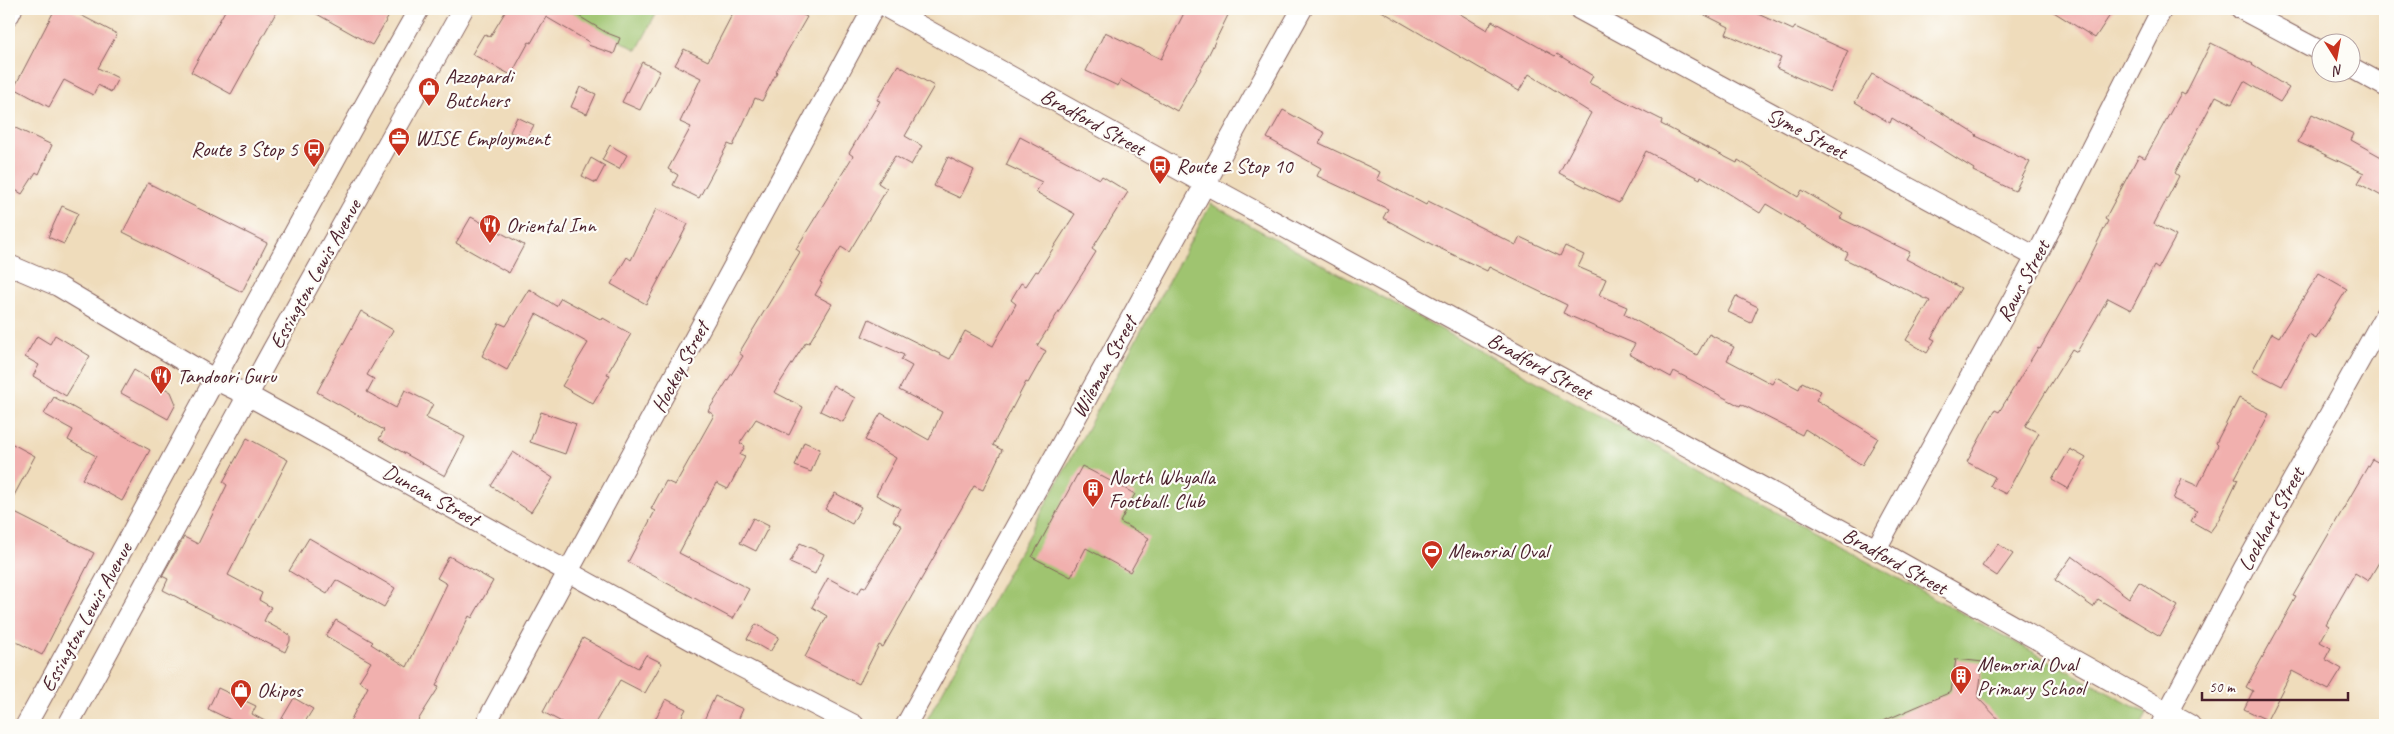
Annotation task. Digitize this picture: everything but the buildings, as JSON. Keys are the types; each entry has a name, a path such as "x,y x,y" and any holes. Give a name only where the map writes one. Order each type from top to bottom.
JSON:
{"street":[{"path":"9,15 12,9"},
{"name":"Essington Lewis Avenue","path":"26,725 140,520 214,379 419,9"},
{"name":"Essington Lewis Avenue","path":"68,725 463,9"},
{"name":"Hockey Street","path":"485,725 873,9"},
{"name":"Bradford Street","path":"889,9 1205,184 1876,550 2164,719 2190,725"},
{"name":"Wileman Street","path":"906,725 1302,9"},
{"name":"Syme Street","path":"1578,9 2036,257"},
{"name":"Raws Street","path":"1876,550 2036,257 2162,9"},
{"path":"2241,9 2312,47"},
{"path":"2362,73 2385,86"},
{"name":"Duncan Street","path":"9,265 58,286 214,379 249,396 570,571 728,660 854,725"},
{"name":"Lockhart Street","path":"2164,719 2245,566 2385,315"}],"green space":[{"path":"560,9 659,9 637,50"},
{"path":"1211,204 2147,714 2141,725 924,725"}],"place":[{"name":"Azzopardi Butchers","path":"429,107"},
{"name":"WISE Employment","path":"399,157"},
{"name":"Route 3 Stop 5","path":"314,168"},
{"name":"Route 2 Stop 10","path":"1160,185"},
{"name":"Oriental Inn","path":"490,244"},
{"name":"Tandoori Guru","path":"161,395"},
{"name":"North Whyalla Football. Club","path":"1093,508"},
{"name":"Memorial Oval","path":"1432,570"},
{"name":"Memorial Oval Primary School","path":"1961,695"},
{"name":"Okipos","path":"241,709"}]}
